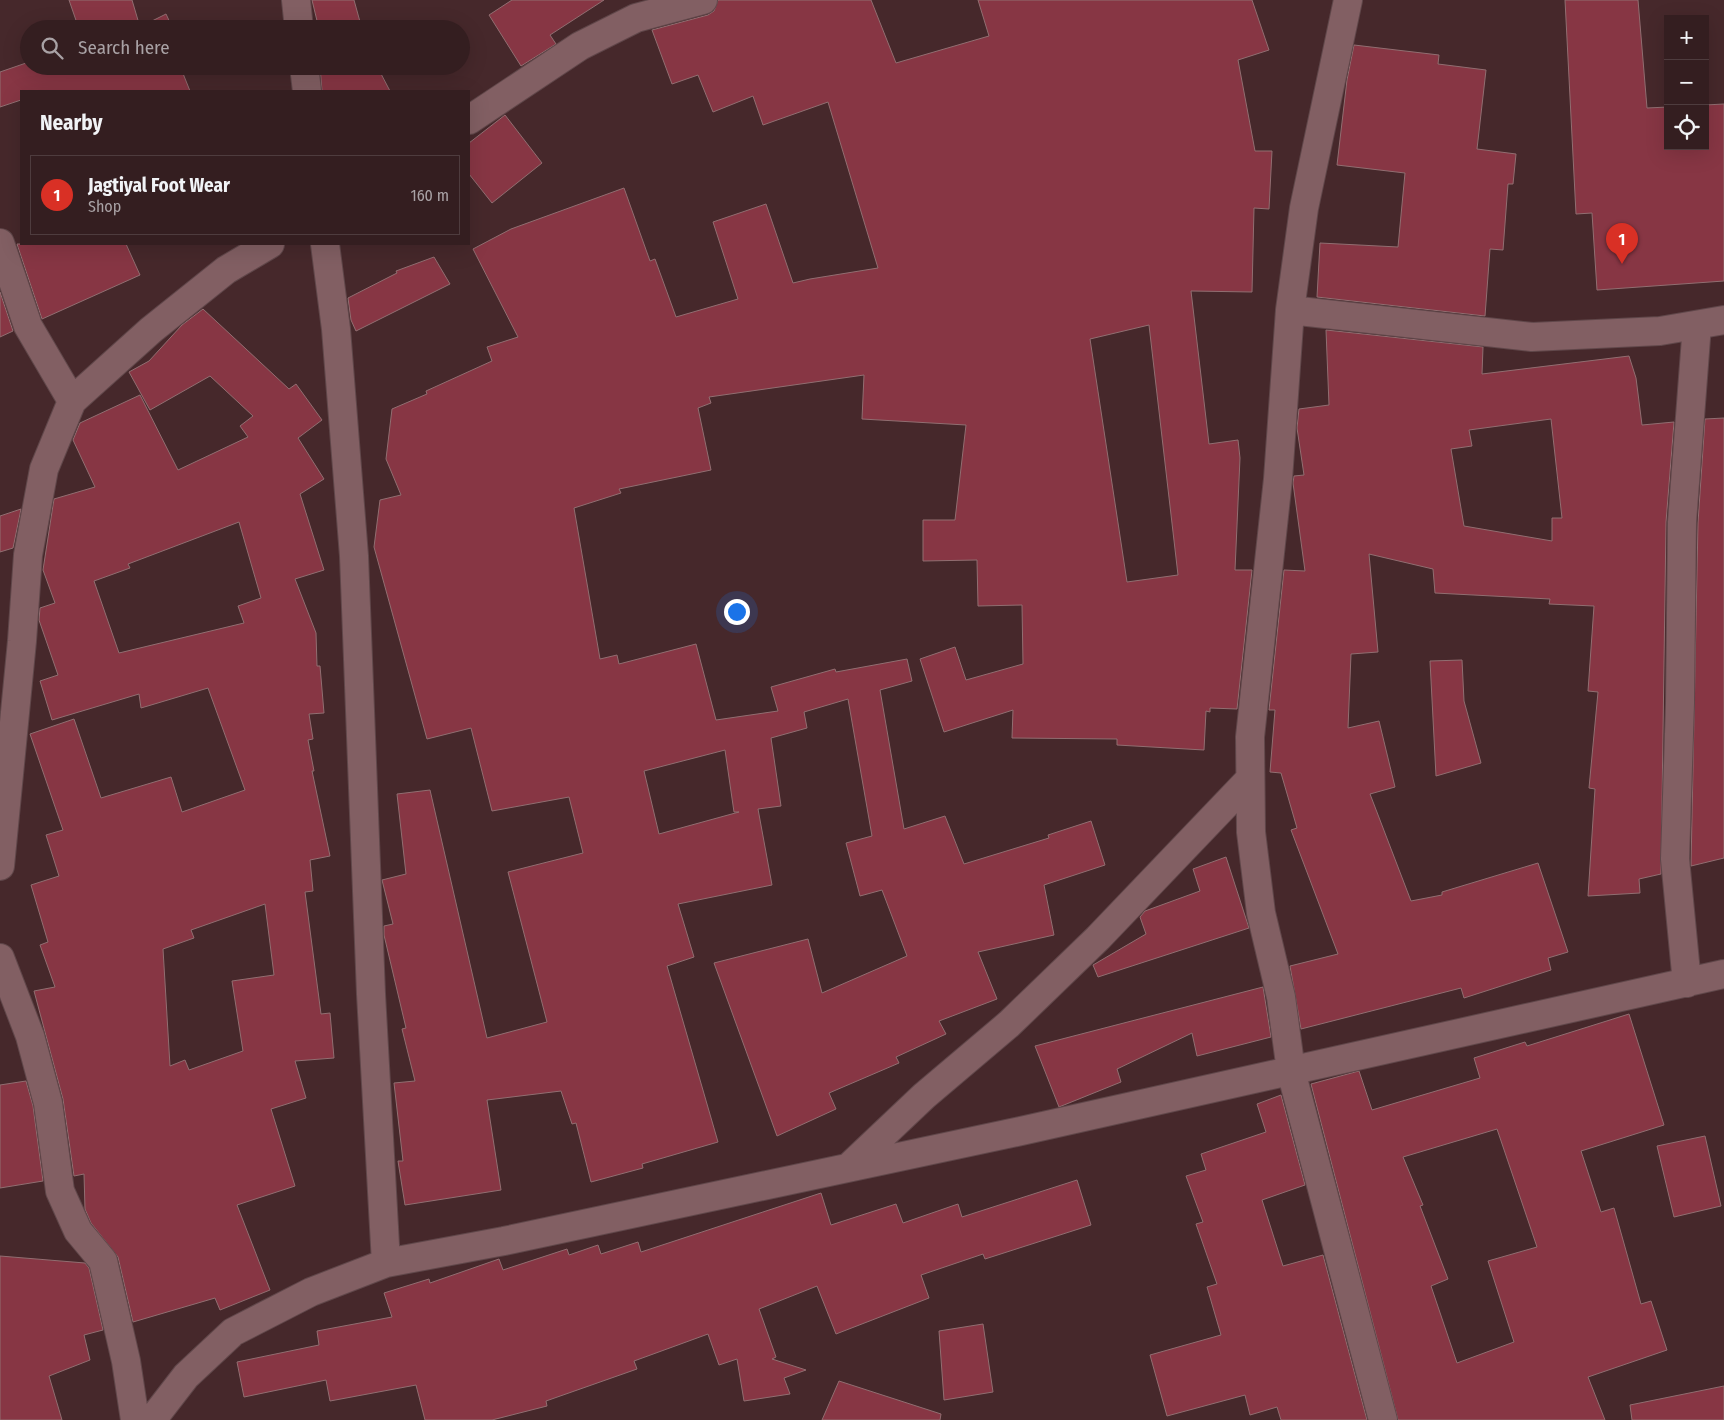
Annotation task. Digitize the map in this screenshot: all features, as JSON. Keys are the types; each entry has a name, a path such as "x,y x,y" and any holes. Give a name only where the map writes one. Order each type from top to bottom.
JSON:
{"street":[{"path":"296,0 298,20"},
{"path":"470,119 580,46 636,18 702,0"},
{"path":"1348,0 1304,208 1290,310 1278,479 1250,737 1251,832 1261,912 1281,997 1291,1071 1383,1420"},
{"path":"305,75 307,90"},
{"path":"0,243 28,326 72,401"},
{"path":"0,866 22,641 28,555 44,469 72,401 151,330 188,300 226,270 268,245"},
{"path":"325,245 336,329 354,556 371,994 386,1263"},
{"path":"1290,310 1532,337 1660,331 1724,320"},
{"path":"1687,983 1675,859 1680,703 1682,522 1697,325"},
{"path":"849,1167 924,1096 1009,1024 1098,938 1250,780"},
{"path":"0,958 30,1036 45,1094 60,1191 78,1231 103,1261 126,1361 135,1420"},
{"path":"152,1420 186,1376 233,1332 310,1292 386,1263 514,1239 849,1167 1724,974"}],"building":[{"path":"69,0 132,0 138,20 76,20"},
{"path":"312,0 354,0 360,20 317,20"},
{"path":"512,0 604,0 550,35 556,44 521,66 489,15"},
{"path":"718,0 871,0 896,63 989,36 978,0 1252,0 1269,50 1238,60 1255,151 1272,151 1269,209 1254,208 1252,292 1191,291 1209,444 1238,440 1240,458 1235,570 1252,570 1237,709 1210,708 1210,712 1206,711 1204,750 1117,745 1117,739 1012,738 1013,710 944,732 920,659 955,647 966,680 1023,664 1022,605 978,606 977,560 923,561 923,520 955,520 966,425 862,419 864,375 709,397 711,403 698,408 711,470 619,489 621,493 574,508 600,659 617,655 619,664 696,644 716,720 778,711 771,687 835,669 836,672 907,659 912,681 880,690 904,829 945,816 964,864 1049,838 1048,835 1091,821 1105,865 1044,885 1054,935 978,952 997,999 939,1021 946,1034 896,1057 899,1063 829,1093 836,1109 777,1136 714,963 808,939 822,993 907,956 882,890 860,896 846,843 872,836 848,699 804,712 807,728 771,738 781,806 758,809 772,885 678,904 694,957 667,966 718,1142 642,1164 643,1168 591,1182 576,1123 572,1124 561,1091 487,1100 501,1190 405,1205 398,1161 403,1161 394,1083 415,1081 402,1029 406,1028 384,935 384,926 393,924 382,880 406,874 397,794 430,790 487,1038 547,1022 508,872 583,853 569,797 492,811 471,728 427,739 374,547 380,500 401,495 386,459 392,409 427,394 426,391 492,361 487,347 518,337 473,249 511,229 624,188 650,261 655,259 676,317 738,299 713,222 766,204 793,283 878,268 828,102 763,125 753,96 713,112 698,75 672,84 652,30 708,15 714,11","holes":["1149,325 1178,575 1127,582 1090,339","725,750 734,812 739,812 659,834 644,771"]},
{"path":"1565,0 1638,0 1647,108 1664,107 1664,150 1709,150 1709,105 1724,104 1724,281 1597,290 1592,213 1576,214"},
{"path":"166,14 169,20 154,20"},
{"path":"1354,45 1439,55 1438,64 1486,70 1477,149 1516,154 1513,184 1508,184 1503,250 1490,249 1485,316 1317,297 1320,243 1398,247 1405,173 1337,165 1347,80"},
{"path":"20,65 20,75 184,75 190,90 20,90 20,100 0,107 0,72"},
{"path":"321,75 382,75 389,90 322,90"},
{"path":"505,115 542,163 492,203 470,175 470,142"},
{"path":"17,244 126,245 140,275 42,319"},
{"path":"434,257 450,284 356,331 351,320 348,298 397,273 396,271"},
{"path":"0,292 13,331 0,337"},
{"path":"203,309 289,389 296,384 322,420 298,438 324,479 300,494 324,570 295,579 316,633 317,666 320,666 324,713 309,714 313,739 308,740 314,771 312,771 330,856 310,860 313,891 305,892 321,1014 330,1013 334,1058 295,1061 306,1098 271,1109 295,1186 237,1205 270,1290 220,1310 215,1298 133,1322 118,1257 91,1223 85,1209 84,1174 74,1176 63,1099 34,991 55,987 40,945 48,942 31,885 59,876 46,835 63,830 30,734 74,719 101,798 171,777 182,812 245,790 208,688 141,708 139,694 52,720 40,681 58,675 39,620 40,608 55,603 43,570 54,499 95,487 73,440 80,423 140,395 178,470 248,437 240,426 253,416 210,376 150,410 129,372 149,361 182,325","holes":["239,522 261,598 238,606 244,623 119,653 94,581 130,568 128,564","265,904 274,975 232,981 243,1051 189,1070 185,1060 170,1066 163,949 194,938 191,930"]},
{"path":"1326,330 1483,347 1482,374 1629,356 1636,378 1642,425 1674,422 1666,522 1661,874 1639,879 1640,893 1588,896 1595,789 1589,788 1598,692 1588,691 1594,606 1549,604 1550,599 1435,593 1433,569 1369,554 1378,652 1351,654 1348,728 1379,721 1395,787 1370,794 1411,901 1442,895 1442,892 1538,863 1568,952 1548,958 1551,970 1464,998 1461,988 1301,1029 1290,966 1338,954 1291,830 1297,828 1281,773 1270,772 1275,710 1269,710 1284,570 1305,571 1293,483 1294,476 1304,475 1297,428 1299,409 1329,405","holes":["1551,419 1562,518 1552,518 1552,541 1464,526 1451,449 1472,446 1469,430"]},
{"path":"1724,418 1724,858 1691,866 1698,523 1705,419"},
{"path":"21,509 13,548 0,552 0,516"},
{"path":"1462,660 1464,701 1481,763 1436,776 1430,661"},
{"path":"1226,857 1249,928 1098,977 1093,965 1146,934 1140,917 1145,911 1200,891 1193,869"},
{"path":"1263,987 1271,1037 1197,1056 1192,1033 1117,1069 1121,1082 1059,1107 1035,1046"},
{"path":"1629,1014 1664,1125 1581,1151 1601,1212 1614,1208 1641,1304 1651,1301 1667,1350 1588,1377 1605,1420 1398,1420 1311,1084 1359,1071 1372,1110 1480,1078 1474,1058 1525,1042 1527,1046","holes":["1497,1129 1537,1247 1488,1261 1514,1342 1457,1363 1431,1286 1448,1279 1420,1206 1423,1205 1403,1157"]},
{"path":"26,1081 33,1106 43,1181 0,1188 0,1085"},
{"path":"1281,1095 1305,1185 1262,1200 1283,1266 1323,1255 1367,1420 1281,1420 1277,1407 1250,1415 1245,1395 1167,1416 1150,1355 1221,1335 1207,1287 1217,1284 1196,1224 1203,1222 1186,1176 1206,1170 1201,1154 1266,1132 1257,1104"},
{"path":"1705,1136 1721,1206 1674,1217 1657,1146"},
{"path":"1077,1180 1091,1225 985,1259 983,1254 921,1275 929,1298 836,1334 817,1286 759,1309 776,1357 772,1359 806,1370 784,1378 790,1394 744,1401 737,1359 719,1365 708,1334 634,1361 637,1369 546,1401 547,1406 492,1420 425,1420 416,1385 330,1401 326,1380 244,1397 237,1362 319,1345 317,1331 392,1317 384,1293 429,1279 430,1283 499,1259 503,1270 567,1249 569,1255 598,1245 601,1254 638,1242 641,1252 821,1193 831,1225 896,1204 903,1223 958,1204 962,1217"},
{"path":"0,1256 85,1263 89,1268 103,1330 84,1335 90,1360 49,1376 62,1420 0,1420"},
{"path":"983,1324 993,1392 944,1400 939,1331"},
{"path":"839,1381 941,1414 940,1420 822,1420"},
{"path":"1724,1386 1724,1420 1632,1420 1630,1405"}],"place":[{"name":"Jagtiyal Foot Wear","path":"1622,264"}]}
